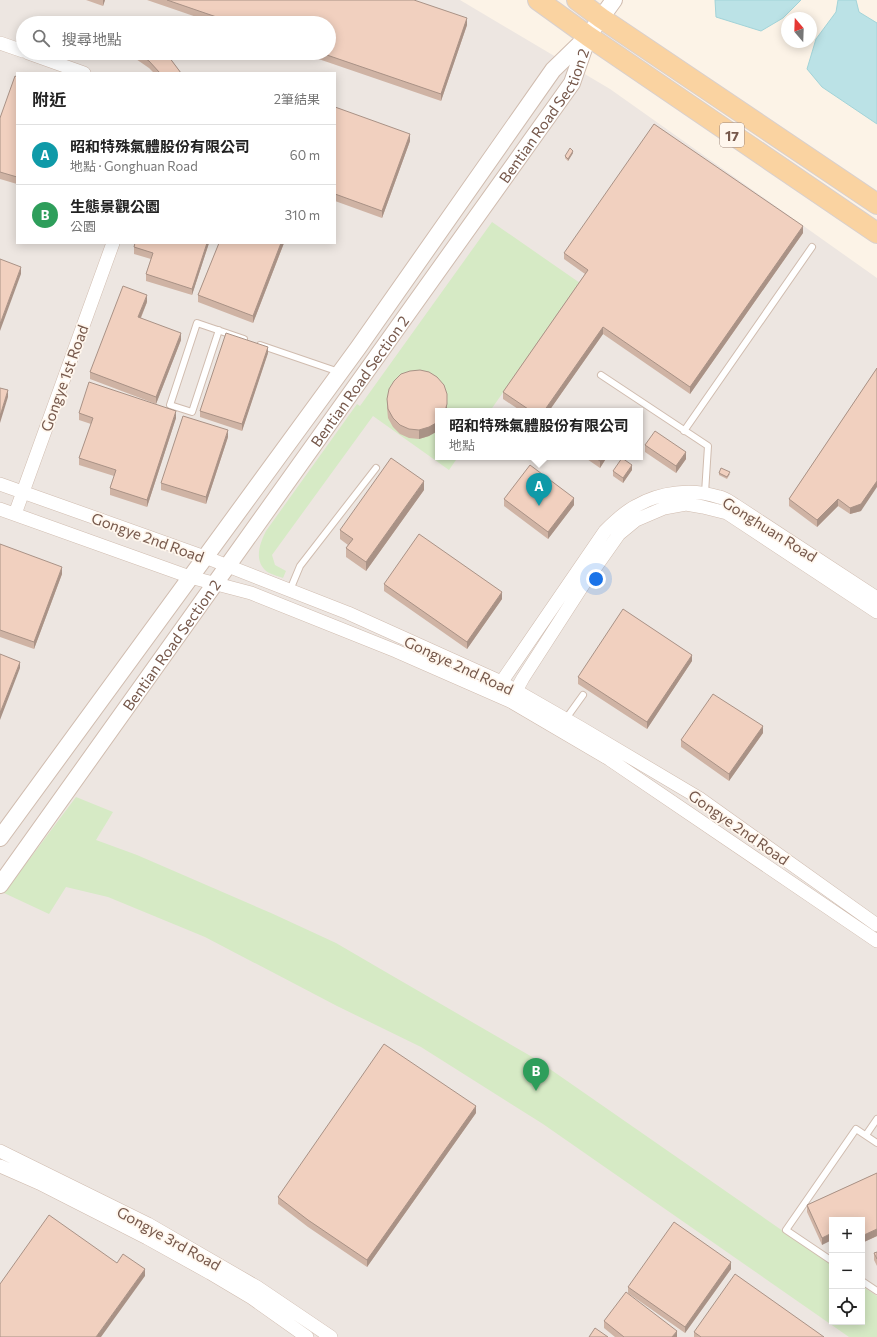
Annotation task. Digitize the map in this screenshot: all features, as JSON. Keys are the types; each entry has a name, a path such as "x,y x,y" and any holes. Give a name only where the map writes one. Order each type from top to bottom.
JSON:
{"main road":[{"name":"17","path":"538,0 588,36 877,233"},
{"name":"17","path":"577,0 601,18 877,204"}],"street":[{"path":"588,36 614,0"},
{"name":"Bentian Road Section 2","path":"0,838 340,372 553,70 588,36"},
{"name":"Bentian Road Section 2","path":"0,885 572,83 588,36"},
{"path":"0,43 16,49"},
{"path":"48,60 81,72"},
{"name":"Gongye 1st Road","path":"15,514 113,244"},
{"name":"Gongye 2nd Road","path":"0,484 228,566 348,614 501,682 513,696 562,725 699,798 877,925"},
{"name":"Gonghuan Road","path":"513,696 586,569 605,531 619,518 636,506 653,498 688,491 720,497 736,505 830,574"},
{"name":"Gonghuan Road","path":"703,507 705,493"},
{"name":"Gonghuan Road","path":"493,694 586,569 618,534 636,520 664,508 686,504 727,513 830,574 874,603"},
{"name":"Gongye 2nd Road","path":"0,509 190,577 251,593 392,649 493,694 513,696"},
{"path":"392,649 399,636"},
{"name":"Gongye 2nd Road","path":"562,725 609,759 877,942"},
{"path":"718,833 729,819"},
{"path":"794,885 803,872"},
{"path":"844,919 853,907"},
{"name":"Gongye 3rd Road","path":"0,1151 30,1172 147,1238 256,1287 331,1337"},
{"name":"Gongye 3rd Road","path":"0,1166 30,1172"},
{"name":"Gongye 3rd Road","path":"220,1272 252,1298 307,1337"}],"lane":[{"path":"684,430 812,247"},
{"path":"219,330 192,412 170,405 197,323 219,330 247,340"},
{"path":"254,343 340,372"},
{"path":"600,375 708,446 705,493"},
{"path":"290,591 300,566 376,468"},
{"path":"562,725 583,696"},
{"path":"866,1135 877,1119"},
{"path":"829,1259 786,1230 856,1129 877,1142"},
{"path":"865,1283 877,1291"}],"shaded area":[{"path":"0,0 460,0 610,89 877,278 877,1337 0,1337"}],"green space":[{"path":"492,222 580,283 492,408 435,408 435,460 456,460 449,470 373,416 272,555 275,565 286,571 283,578 271,574 262,566 259,556 260,546 266,531 357,404 360,406"},
{"path":"76,797 113,812 96,840 137,855 336,943 534,1058 829,1263 829,1323 543,1124 421,1047 337,1006 205,937 108,897 66,887 49,914 4,893"},
{"path":"865,1288 877,1296 877,1337 849,1337 832,1325 865,1325"}],"water":[{"path":"715,0 801,0 789,12 781,12 781,19 761,31 716,17"},
{"path":"838,0 856,0 859,12 877,23 877,124 822,87 807,69 813,48 817,48 817,38 836,12"}],"building":[{"path":"167,0 414,0 467,18 441,94 336,58 336,16 214,16"},
{"path":"148,60 171,60 180,72 159,72"},
{"path":"15,76 16,177 0,172 0,118"},
{"path":"336,107 410,134 382,211 336,194"},
{"path":"654,124 803,226 690,387 603,327 546,408 527,408 503,392 588,270 564,253"},
{"path":"570,148 573,151 568,159 565,156"},
{"path":"135,244 207,244 192,289 146,274 153,253 134,247"},
{"path":"219,244 281,244 253,316 198,295"},
{"path":"0,259 21,267 0,324"},
{"path":"123,286 147,295 138,317 181,333 156,397 90,372"},
{"path":"226,333 268,347 242,424 200,411"},
{"path":"877,368 877,481 861,504 850,508 838,499 817,520 789,499"},
{"path":"420,370 429,372 437,377 444,385 447,394 446,408 435,408 435,424 419,430 409,429 400,425 393,418 388,409 387,399 389,389 401,374"},
{"path":"89,382 176,411 147,500 110,488 116,470 79,458 93,418 79,413"},
{"path":"0,388 8,390 0,416"},
{"path":"183,416 228,430 206,497 161,483"},
{"path":"655,431 686,452 676,466 645,445"},
{"path":"391,458 424,481 366,562 346,548 353,539 340,530"},
{"path":"621,460 625,460 632,465 623,478 613,471"},
{"path":"530,465 574,498 548,532 504,499"},
{"path":"721,468 730,472 727,477 719,473"},
{"path":"419,534 502,592 467,642 384,584"},
{"path":"0,544 62,567 34,642 0,630"},
{"path":"623,609 692,655 647,722 578,677"},
{"path":"0,654 20,662 0,713"},
{"path":"713,694 763,726 729,774 681,740"},
{"path":"384,1044 476,1106 367,1260 308,1220 278,1197"},
{"path":"877,1173 877,1229 865,1235 865,1217 829,1217 829,1234 822,1238 807,1205"},
{"path":"49,1215 117,1263 123,1254 145,1269 96,1337 0,1337 0,1284"},
{"path":"674,1222 731,1262 685,1327 628,1287"},
{"path":"877,1252 877,1259 874,1253"},
{"path":"735,1274 824,1337 701,1337 694,1332"},
{"path":"626,1292 677,1331 672,1337 624,1337 604,1321"},
{"path":"595,1328 608,1337 589,1337"}],"place":[{"name":"昭和特殊氣體股份有限公司","path":"539,506"},
{"name":"生態景觀公園","path":"536,1091"}]}
